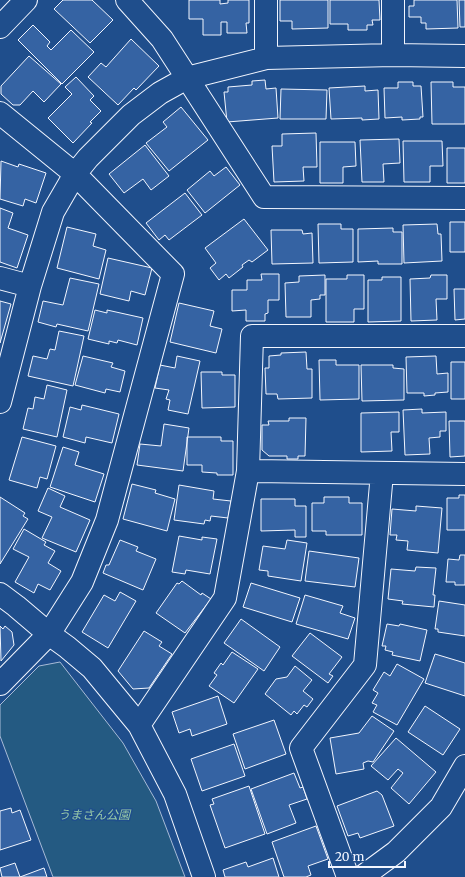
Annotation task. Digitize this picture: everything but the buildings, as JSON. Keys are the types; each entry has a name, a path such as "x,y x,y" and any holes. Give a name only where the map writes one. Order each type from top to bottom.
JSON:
{"street":[{"path":"0,27 26,0"},
{"path":"127,0 162,39 264,197 465,198"},
{"path":"266,0 266,58"},
{"path":"393,0 393,55"},
{"path":"0,402 30,286 53,212 75,174 88,158 131,115 160,93 187,78 266,58 393,55 465,56"},
{"path":"0,113 75,174 173,274 107,520 82,582 49,634 0,684"},
{"path":"0,278 30,286"},
{"path":"139,725 225,598 248,470 252,336 465,336"},
{"path":"248,470 465,474"},
{"path":"348,877 301,748 365,665 382,473"},
{"path":"0,594 92,668 139,725 175,794 204,877"},
{"path":"362,877 396,852 442,807 465,766"}],"green space":[{"name":"うまさん公園","path":"60,662 123,743 156,801 185,877 53,877 0,736 0,705 39,666"}]}
